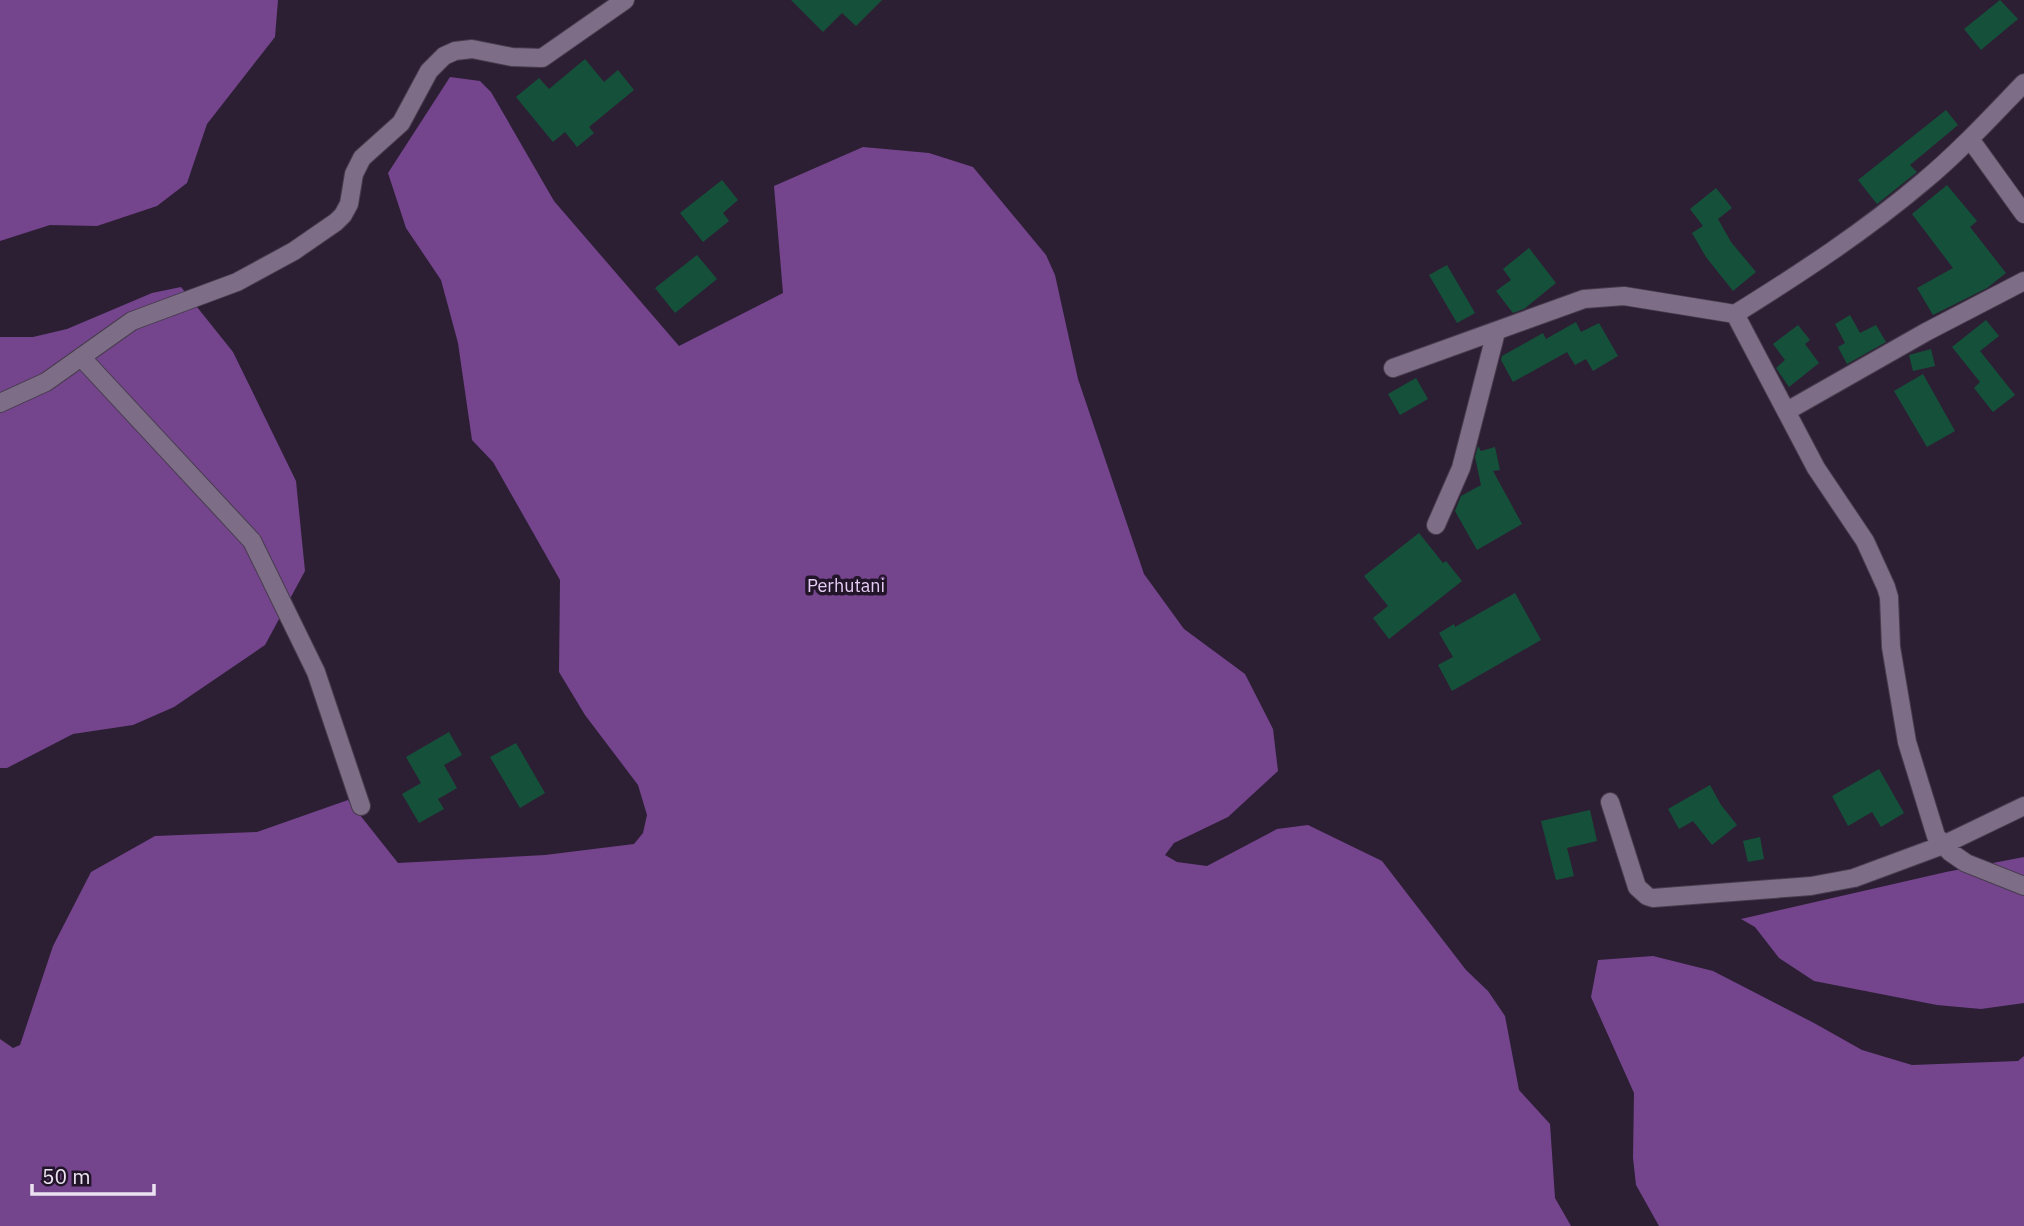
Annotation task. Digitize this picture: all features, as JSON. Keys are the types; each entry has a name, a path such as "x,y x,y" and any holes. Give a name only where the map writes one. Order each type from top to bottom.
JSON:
{"street":[{"path":"0,403 46,382 132,321 237,282 294,251 336,222 347,209 354,174 362,158 401,123 429,71 444,55 472,49 512,57 542,58 625,0"},
{"path":"1393,368 1584,299 1624,296 1735,314 1815,265 1925,180 1970,139 2024,83"},
{"path":"1970,139 2024,214"},
{"path":"1787,411 1926,332 2024,281"},
{"path":"1735,314 1816,468 1866,541 1886,587 1889,597 1891,647 1907,742 1929,817 1943,845 1966,863 2024,886"},
{"path":"1436,525 1461,468 1496,332"},
{"path":"81,358 252,541 316,672 361,806"},
{"path":"1609,802 1637,887 1653,898 1811,886 1854,878 1943,845 2024,806"}],"green space":[{"path":"0,0 278,0 275,37 207,124 187,183 157,206 97,226 50,225 0,241"},
{"name":"Perhutani","path":"450,77 480,81 491,92 554,201 679,346 783,293 774,186 863,147 929,153 973,167 1046,255 1055,275 1078,379 1144,574 1184,629 1245,674 1273,729 1278,771 1228,817 1174,843 1165,855 1177,862 1207,866 1277,829 1308,825 1382,861 1466,970 1488,991 1505,1016 1519,1090 1550,1124 1555,1198 1571,1226 0,1226 0,1039 13,1048 20,1045 53,946 91,872 155,836 257,832 348,800 398,863 545,855 634,844 643,833 647,815 638,785 585,715 559,672 560,580 493,462 472,440 458,343 441,280 406,228 388,173"},
{"path":"181,287 233,352 296,481 305,571 265,645 174,707 133,725 73,734 7,768 0,768 0,337 33,337 67,329 152,293"},
{"path":"2024,857 2024,1003 1981,1009 1937,1005 1814,981 1779,958 1755,927 1741,919 1946,872"},
{"path":"1653,956 1713,971 1862,1050 1912,1065 2018,1061 2024,1056 2024,1226 1659,1226 1636,1185 1633,1158 1634,1093 1591,997 1598,960"}],"building":[{"path":"791,0 882,0 856,26 842,13 823,32"},
{"path":"2000,0 2018,19 1981,50 1964,29"},
{"path":"585,59 604,82 618,70 634,90 589,127 594,133 577,147 565,132 553,142 516,97 539,78 549,89"},
{"path":"1946,110 1958,125 1910,165 1917,172 1877,204 1858,180"},
{"path":"722,180 738,200 723,213 729,221 703,242 680,213"},
{"path":"1947,185 1977,221 1970,227 2006,273 1987,288 1933,315 1917,288 1953,268 1912,214"},
{"path":"1716,188 1732,208 1718,219 1731,242 1756,272 1733,291 1706,257 1692,233 1703,226 1690,209"},
{"path":"1529,248 1556,283 1524,309 1513,313 1496,291 1511,280 1503,269"},
{"path":"697,255 717,279 675,313 655,288"},
{"path":"1447,265 1475,313 1457,323 1429,275"},
{"path":"1850,315 1860,333 1876,325 1886,342 1847,364 1838,347 1845,343 1835,324"},
{"path":"1986,320 1999,336 1980,351 2015,395 1993,412 1974,388 1980,382 1952,347"},
{"path":"1576,322 1581,332 1599,323 1618,356 1593,371 1586,359 1575,365 1567,352 1513,382 1501,360 1502,356 1543,333 1546,339"},
{"path":"1798,325 1810,340 1805,344 1819,363 1789,387 1776,368 1785,360 1773,344"},
{"path":"1931,349 1935,366 1913,371 1909,355"},
{"path":"1923,374 1955,431 1927,447 1894,391"},
{"path":"1416,378 1428,399 1400,415 1388,394"},
{"path":"1478,446 1481,451 1495,447 1500,470 1493,471 1522,524 1477,550 1455,511 1461,496 1481,485 1475,457"},
{"path":"1419,533 1443,563 1446,561 1462,581 1389,639 1373,618 1388,606 1364,576"},
{"path":"1515,593 1541,640 1452,691 1438,665 1453,657 1439,633 1454,624 1455,627"},
{"path":"449,732 462,755 444,765 457,788 438,799 444,809 419,823 402,794 421,783 406,757"},
{"path":"516,743 545,793 520,808 490,757"},
{"path":"1879,769 1904,813 1881,827 1872,812 1848,826 1832,796"},
{"path":"1710,785 1737,825 1712,845 1693,821 1679,829 1668,809"},
{"path":"1590,810 1597,841 1567,848 1574,876 1556,880 1541,821"},
{"path":"1760,837 1764,859 1748,862 1743,841"}]}
